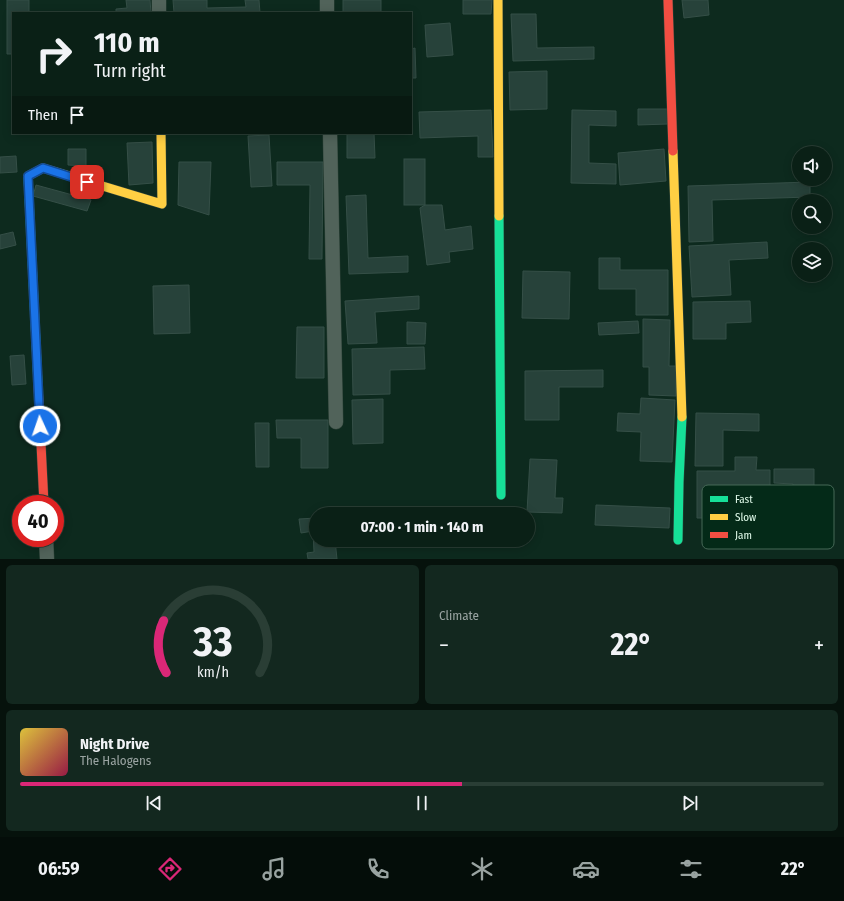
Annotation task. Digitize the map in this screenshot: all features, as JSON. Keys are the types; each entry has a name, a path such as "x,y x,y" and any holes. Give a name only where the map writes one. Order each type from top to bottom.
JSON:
{"street":[{"path":"159,0 159,12"},
{"path":"327,0 327,12"},
{"path":"498,0 501,495"},
{"path":"668,0 682,418 678,540"},
{"path":"44,495 28,176 43,168 162,204 161,134"},
{"path":"330,134 336,422"},
{"path":"46,547 47,559"}],"building":[{"path":"7,0 29,0 29,12 12,12 12,54 7,54"},
{"path":"126,0 150,0 151,12 116,12 116,9 127,8"},
{"path":"173,0 207,0 207,8 246,7 245,0 259,0 260,12 174,12"},
{"path":"343,0 381,0 381,12 343,12"},
{"path":"463,0 492,0 491,14 463,14"},
{"path":"682,0 708,0 709,15 684,18"},
{"path":"511,14 536,14 537,48 594,47 594,59 513,61"},
{"path":"450,23 453,55 427,57 425,25"},
{"path":"415,48 416,78 412,78 412,49"},
{"path":"547,71 547,109 510,110 509,72"},
{"path":"638,109 668,109 668,124 638,125"},
{"path":"491,110 493,157 478,157 478,136 420,138 419,112"},
{"path":"572,110 616,111 616,126 589,125 589,163 616,164 616,184 571,183"},
{"path":"347,134 374,134 375,158 347,158"},
{"path":"269,135 272,186 251,187 248,136"},
{"path":"152,142 153,183 129,185 127,143"},
{"path":"68,149 86,149 86,166 68,165"},
{"path":"664,149 666,181 620,185 618,153"},
{"path":"16,156 17,172 0,173 0,157"},
{"path":"404,159 425,159 425,205 404,205"},
{"path":"179,162 211,162 209,215 178,205"},
{"path":"277,162 323,162 322,259 309,259 310,185 277,185"},
{"path":"792,183 792,186 810,186 810,194 792,194 792,198 712,200 713,241 689,242 688,186"},
{"path":"36,185 91,200 87,211 33,196"},
{"path":"366,195 368,258 408,256 408,272 349,274 346,196"},
{"path":"425,205 442,205 445,230 471,226 473,249 449,252 450,262 427,265 420,208"},
{"path":"13,232 16,245 0,249 0,235"},
{"path":"767,242 768,258 729,260 731,295 692,297 689,246"},
{"path":"599,258 620,258 620,270 668,270 668,315 636,315 636,289 599,289"},
{"path":"523,271 570,272 569,319 522,318"},
{"path":"189,285 190,333 154,334 153,286"},
{"path":"419,296 419,309 375,312 377,343 348,344 345,301"},
{"path":"750,301 751,322 726,323 726,339 693,339 693,302"},
{"path":"643,319 670,320 669,366 676,366 676,396 649,395 649,367 643,367"},
{"path":"638,321 639,333 599,335 598,323"},
{"path":"407,322 426,323 425,344 407,344"},
{"path":"297,327 324,327 324,378 296,378"},
{"path":"424,347 425,369 390,370 390,394 353,395 352,349"},
{"path":"24,355 26,384 12,385 10,356"},
{"path":"603,370 603,387 559,387 559,420 525,420 525,371"},
{"path":"641,398 675,400 672,462 640,461 641,432 617,431 618,413 640,414"},
{"path":"383,399 383,443 353,444 352,400"},
{"path":"696,413 759,414 759,431 723,430 723,466 695,466"},
{"path":"276,420 328,420 328,468 301,468 301,438 277,438"},
{"path":"255,423 269,423 269,467 256,467"},
{"path":"735,457 757,457 756,470 770,470 770,485 702,485 702,518 697,518 697,471 735,471"},
{"path":"530,459 557,460 555,498 563,498 562,513 535,512 535,507 527,507"},
{"path":"774,469 814,469 814,485 774,483"},
{"path":"596,505 670,508 669,528 595,525"},
{"path":"309,518 309,532 301,533 299,519"},
{"path":"314,547 336,547 337,559 308,559 307,553 314,552"}],"traffic: fast":[{"path":"28,177 38,384"},
{"path":"499,216 501,495"},
{"path":"678,540 682,417"}],"traffic: slow":[{"path":"498,0 499,216"},
{"path":"28,177 43,168 162,204 161,134"},
{"path":"673,151 682,417"}],"traffic: jam":[{"path":"668,0 673,151"},
{"path":"38,384 44,495"}],"route":[{"path":"40,426 28,176 43,168 87,182"}]}
